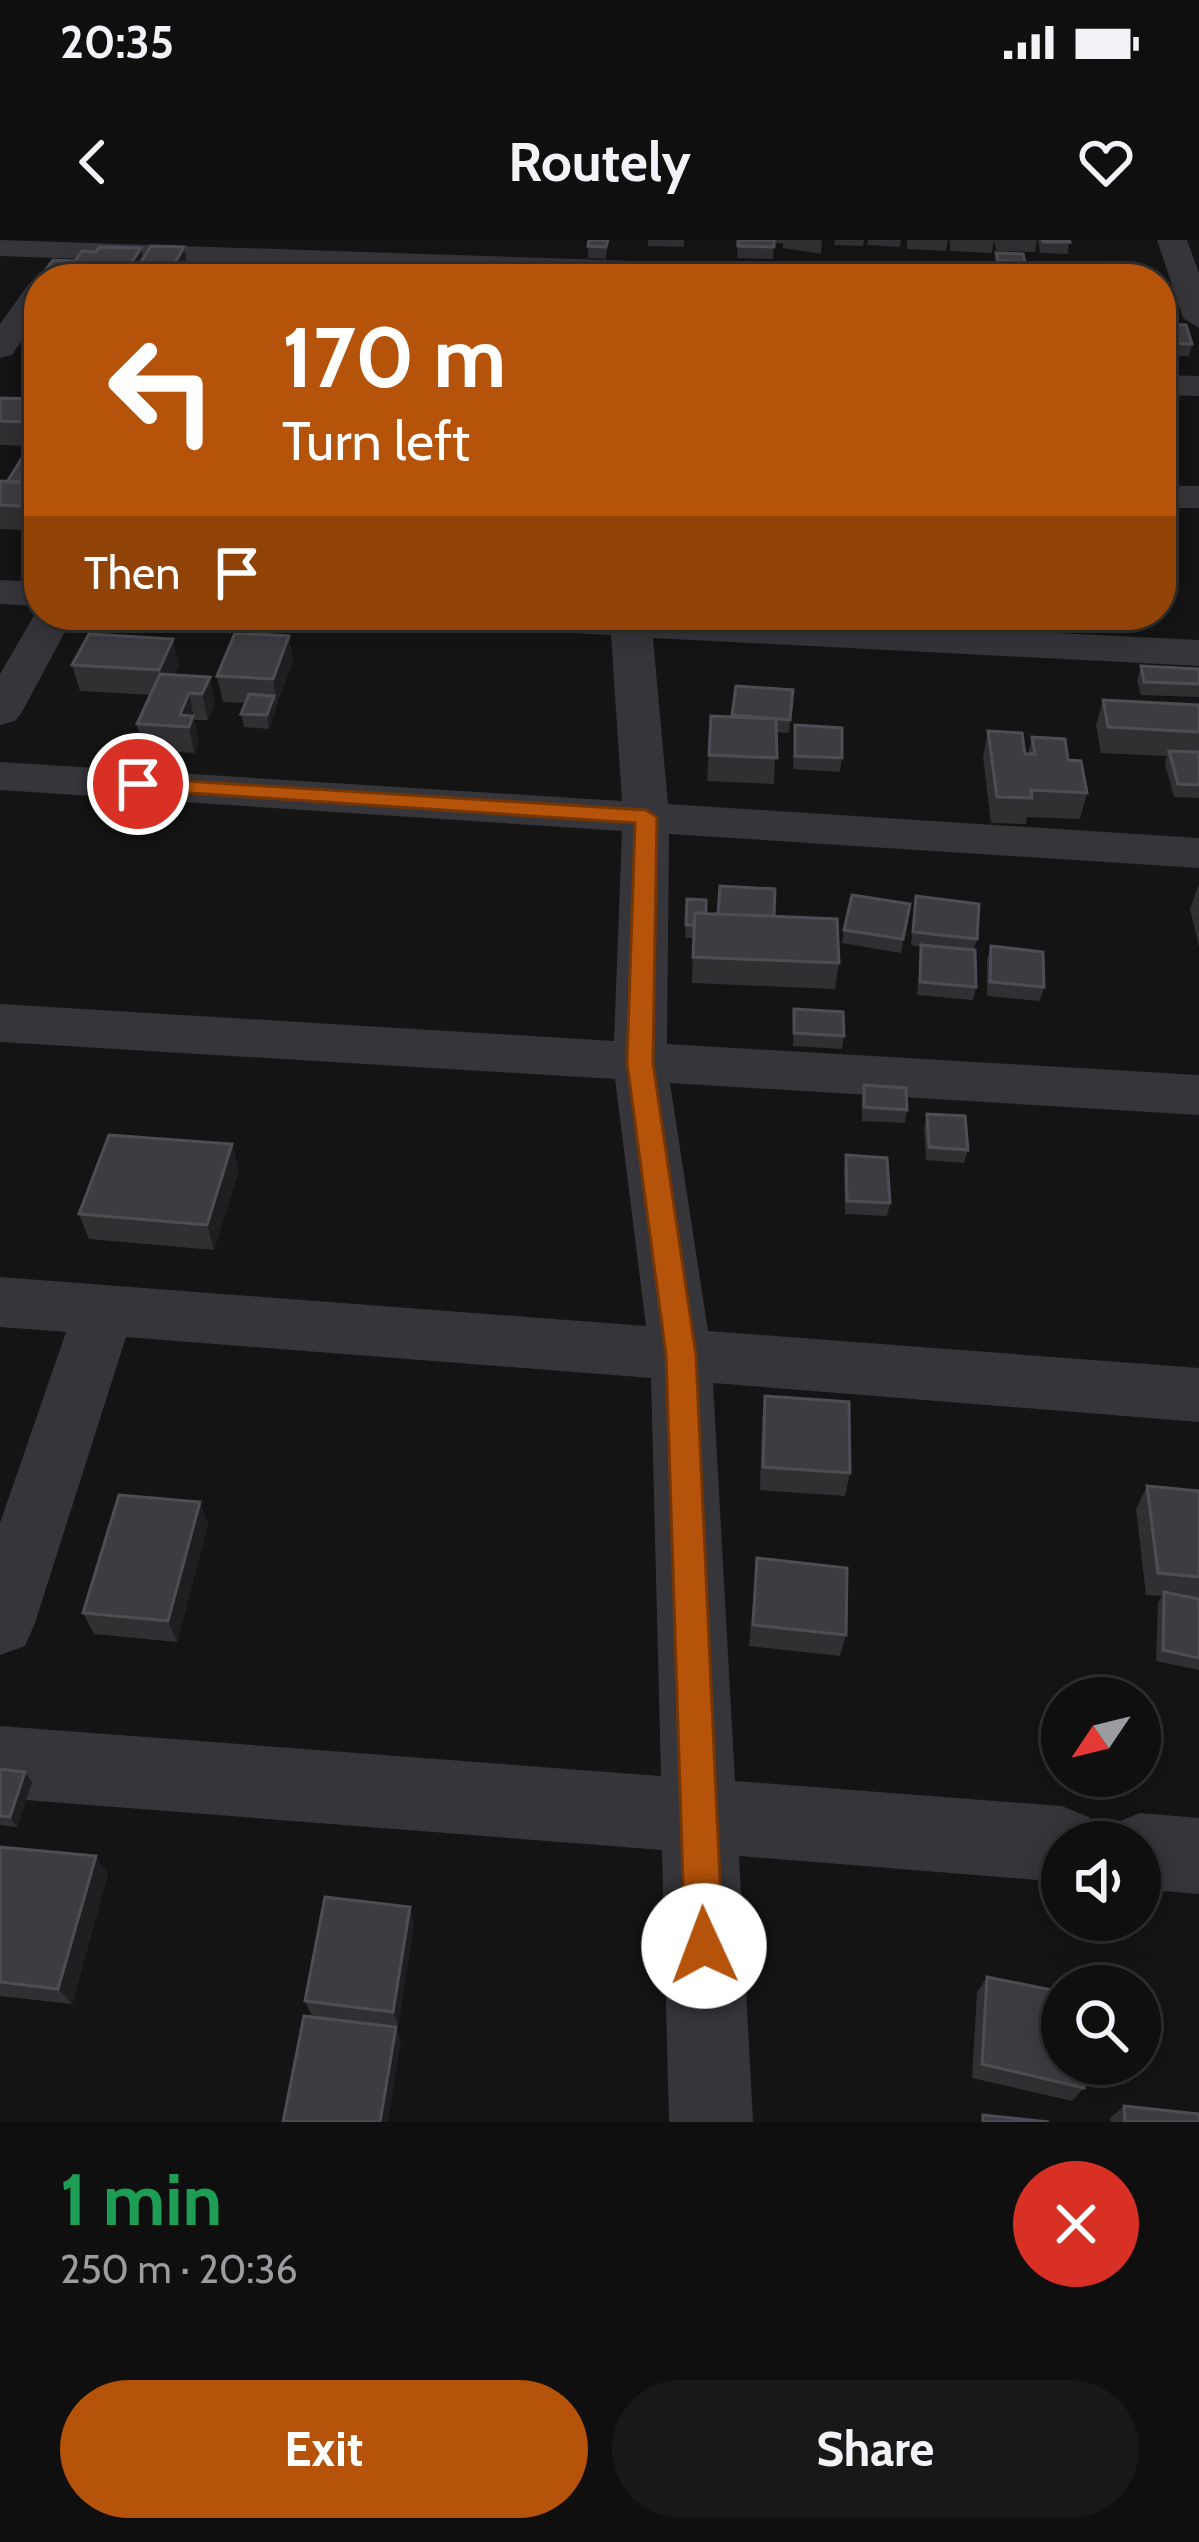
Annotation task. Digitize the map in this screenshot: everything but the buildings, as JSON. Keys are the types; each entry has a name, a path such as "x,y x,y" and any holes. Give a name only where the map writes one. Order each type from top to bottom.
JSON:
{"street":[{"path":"1172,240 1182,300"},
{"path":"0,247 72,245 265,259 658,264"},
{"path":"0,349 24,314"},
{"path":"0,712 46,630"},
{"path":"631,630 646,817 640,1063 681,1355 711,2122"},
{"path":"802,630 1199,653"},
{"path":"0,776 1199,853"},
{"path":"0,1023 1199,1095"},
{"path":"0,1302 1199,1395"},
{"path":"0,1623 104,1310"},
{"path":"0,1762 1041,1842"},
{"path":"1161,1853 1199,1856"}],"route":[{"path":"138,784 646,817 640,1063 681,1355 704,1946"}]}
